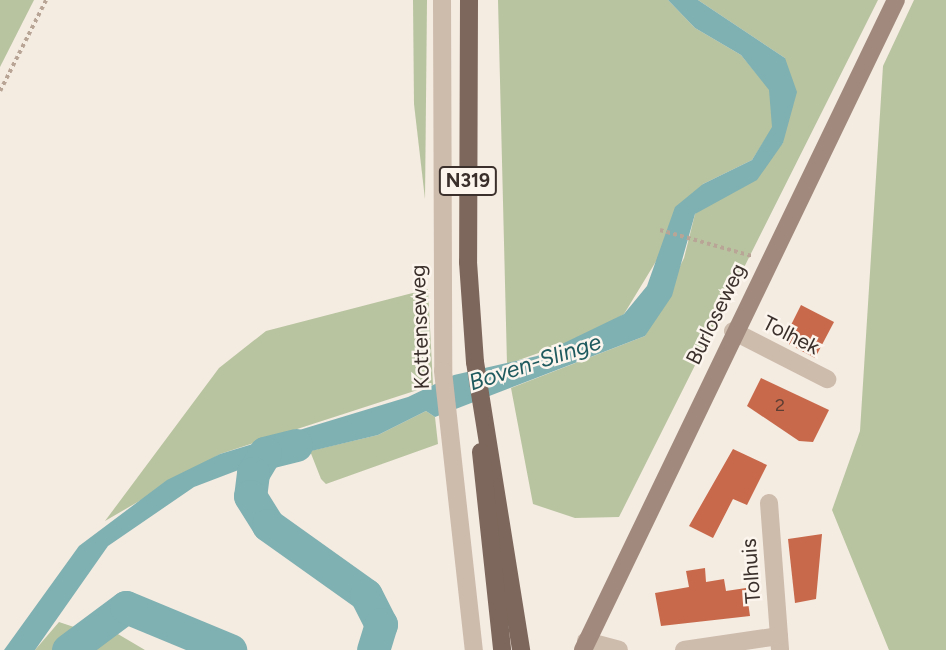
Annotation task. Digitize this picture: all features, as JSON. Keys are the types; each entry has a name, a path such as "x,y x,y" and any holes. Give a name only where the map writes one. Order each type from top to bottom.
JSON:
{"main road":[{"name":"N319","path":"469,0 468,261 502,650"},
{"name":"N319","path":"480,403 521,650"}],"street":[{"name":"Kottenseweg","path":"442,0 443,371 474,650"},
{"name":"Burloseweg","path":"585,645 767,260 896,0"},
{"name":"Tolhek","path":"733,331 827,379"},
{"name":"Tolhuis","path":"684,650 780,643 769,503"},
{"path":"585,645 619,650"}],"path":[{"path":"0,91 46,0"},
{"path":"660,230 767,260"}],"green space":[{"path":"0,0 34,0 0,67"},
{"path":"413,0 427,0 425,199 414,104"},
{"path":"498,0 668,0 695,28 741,55 770,90 773,127 752,160 703,184 624,314 590,335 507,364"},
{"path":"698,0 878,0 619,517 575,518 533,504 511,388 645,336 684,258 695,214 783,143 785,58"},
{"path":"914,0 946,0 946,650 889,650 832,510 860,431 883,66"},
{"path":"428,289 433,385 220,454 105,521 219,368 266,331"},
{"path":"426,411 435,417 438,444 326,484 321,479 310,451 378,435"},
{"path":"59,622 95,634 106,627 145,650 35,650"}],"water":[{"path":"668,0 698,0 785,58 797,92 783,143 757,180 695,214 672,296 645,336 435,417 426,411 378,435 249,466 194,487 108,546 35,650 4,650 79,546 167,480 220,454 408,397 454,375 537,356 624,314 647,286 675,207 703,184 752,160 772,127 769,90 741,55 695,28"}],"building":[{"path":"801,305 834,322 815,358 783,341"},
{"path":"761,378 829,410 813,442 799,441 747,406"},
{"path":"733,449 767,465 747,505 733,499 713,538 689,526"},
{"path":"822,534 816,599 795,603 788,539"},
{"path":"705,568 706,582 724,579 726,591 746,588 750,616 661,626 655,593 689,587 686,571"}],"waterway":[{"name":"Boven-Slinge","path":"296,445 265,453 253,473 250,496 268,525 366,595 381,624 373,650"},
{"name":"Boven-Slinge","path":"68,650 126,607 230,650"}]}
